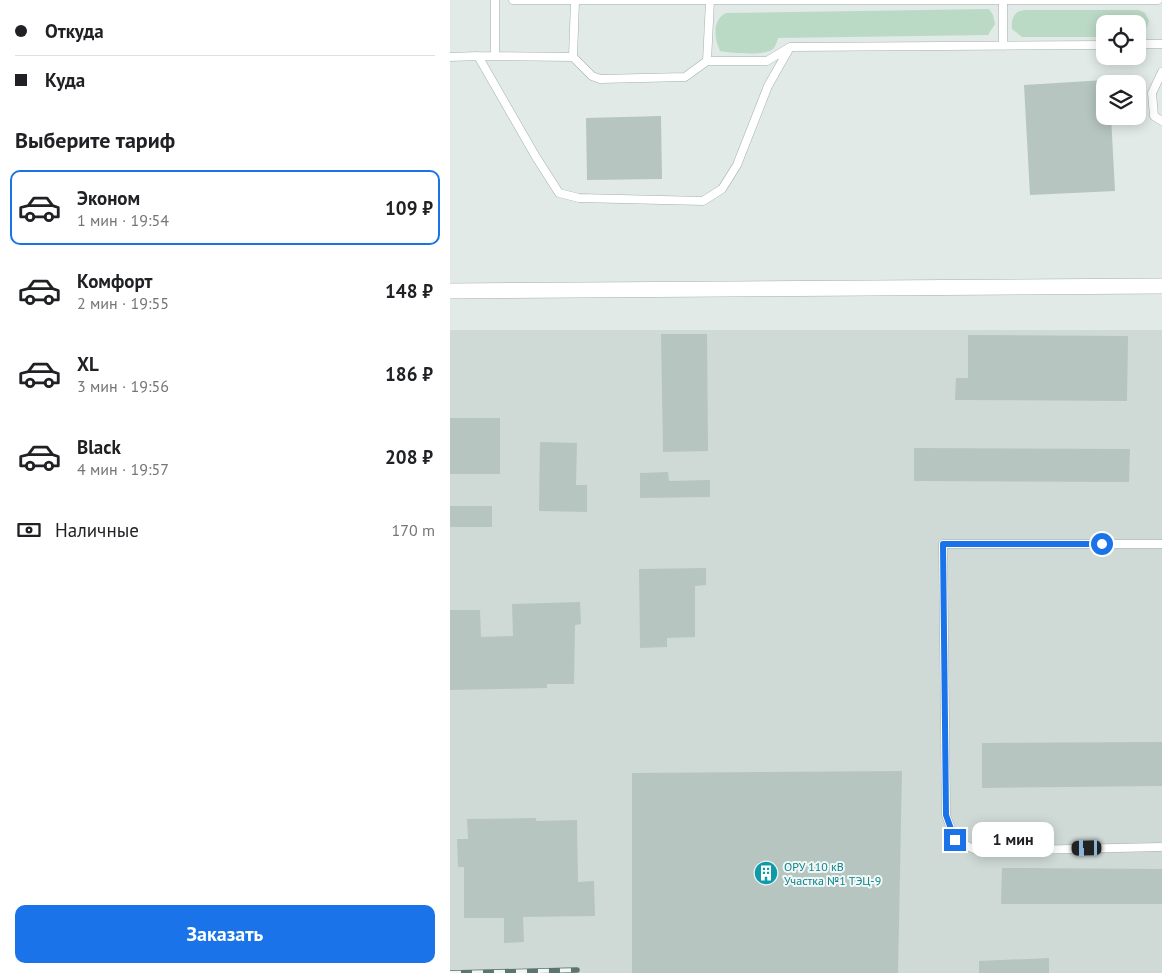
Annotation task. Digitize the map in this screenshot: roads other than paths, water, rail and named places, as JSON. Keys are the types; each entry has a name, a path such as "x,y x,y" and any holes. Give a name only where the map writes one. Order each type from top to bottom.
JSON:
{"street":[{"path":"450,292 1162,286"}],"lane":[{"path":"495,0 495,56"},
{"path":"513,0 1158,0"},
{"path":"1003,0 1003,46"},
{"path":"573,57 575,1"},
{"path":"707,61 710,1"},
{"path":"1146,44 1162,44"},
{"path":"450,56 573,57 592,76 600,79 685,77 707,61 767,61 790,47 1096,45"},
{"path":"478,56 559,193 579,198 703,200 722,189 737,165 768,86 790,47"},
{"path":"1162,72 1152,93 1154,116 1162,121"},
{"path":"1160,847 978,851 955,840 946,815 943,544 1162,544"}],"railway":[{"path":"450,973 577,970"}],"place":[{"name":"ОРУ 110 кВ Участка №1 ТЭЦ-9","path":"766,873"}]}
